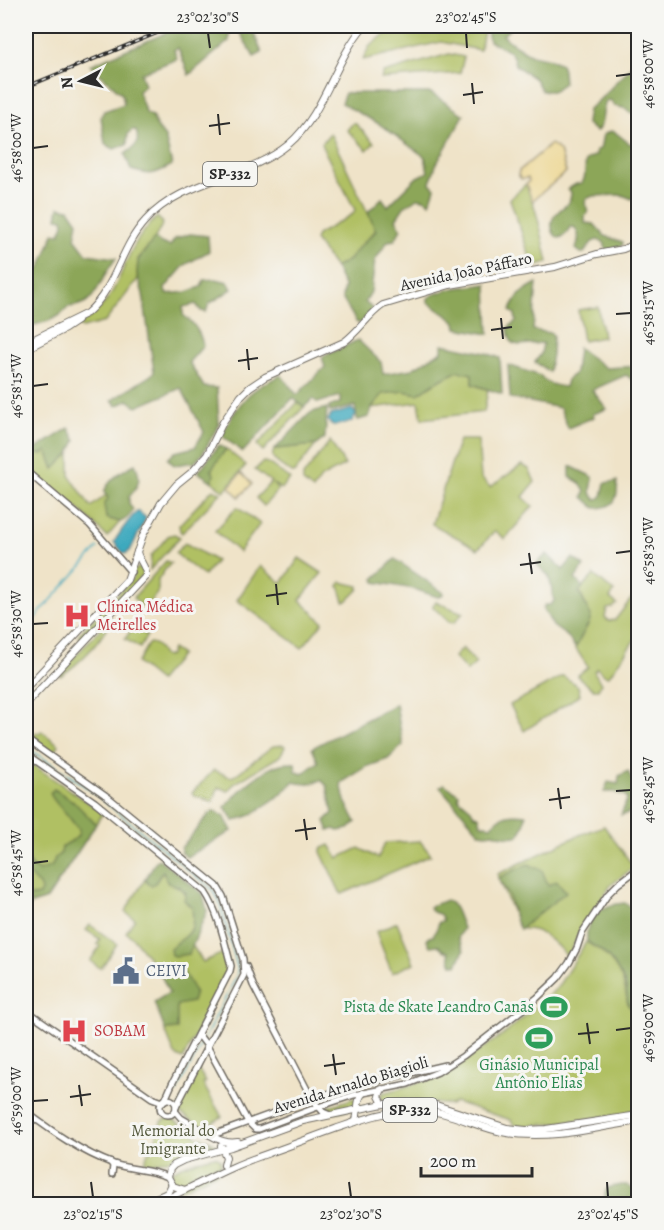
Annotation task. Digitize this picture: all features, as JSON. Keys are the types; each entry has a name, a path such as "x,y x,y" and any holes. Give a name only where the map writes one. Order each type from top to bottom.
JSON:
{"main road":[{"name":"SP-332","path":"26,349 65,329 99,301 136,232 158,209 174,198 271,156 299,134 319,105 353,40 364,26"},
{"name":"Avenida João Páffaro","path":"26,688 128,579 143,535 160,503 207,454 223,422 250,387 265,377 345,342 383,305 450,285 555,267 639,243"},
{"name":"SP-332","path":"26,343 87,313"},
{"path":"26,471 90,525 131,568 141,566 146,571"},
{"path":"26,704 146,576 145,568 137,552"},
{"path":"75,637 82,642 86,640"},
{"path":"45,668 50,669 54,674"},
{"path":"26,740 108,797 217,886 223,896 253,985 315,1103 323,1112 330,1115"},
{"path":"26,754 95,802 206,892 215,909 231,966 164,1101 161,1109 164,1114 170,1115 175,1109 236,993 244,975 243,959"},
{"path":"450,1064 547,990 569,963 582,933 608,894 639,869"},
{"path":"228,975 244,975 253,985"},
{"path":"26,1011 152,1098 172,1101 181,1118 212,1137 230,1143 256,1138"},
{"path":"198,1034 207,1046 248,1122"},
{"path":"199,1061 204,1057 213,1059"},
{"name":"Avenida Arnaldo Biagioli","path":"248,1122 255,1129 259,1129 336,1091 450,1064"},
{"name":"Avenida Arnaldo Biagioli","path":"212,1137 302,1102 340,1100 403,1085 438,1072 450,1064"},
{"path":"402,1076 403,1085"},
{"path":"382,1089 379,1096 383,1104"},
{"path":"336,1091 340,1100"},
{"path":"354,1122 358,1116 358,1101 363,1093"},
{"name":"SP-332","path":"168,1177 170,1169 184,1160 303,1121 383,1104 436,1105 507,1128 526,1130 639,1115"},
{"name":"SP-332","path":"154,1204 242,1163 354,1122 397,1111 426,1110 456,1117 494,1131 526,1135 545,1135 639,1122"},
{"path":"26,1112 78,1148 125,1168 161,1174 168,1177 177,1188 188,1189"},
{"path":"272,1124 274,1131"},
{"path":"212,1137 223,1149 226,1157 218,1174"},
{"path":"214,1152 222,1156 224,1165"},
{"path":"111,1163 112,1174"},
{"path":"142,1204 168,1192 172,1184"}],"green space":[{"path":"182,26 235,26 229,29 229,41 189,75 178,48 174,50 177,59 141,73 145,86 138,91 146,113 152,116 165,137 172,165 152,174 131,170 125,154 136,144 138,139 136,130 128,134 127,145 114,149 105,144 101,117 104,111 124,104 122,94 90,65"},
{"path":"236,26 251,26 262,53 254,57"},
{"path":"395,26 453,26 484,31 480,50 441,42 363,60 369,47"},
{"path":"491,26 528,26 512,27 503,35 532,55 561,64 564,83 553,91 542,91 535,79 515,65 512,55 506,49 489,41 487,30"},
{"path":"449,54 464,57 460,73 381,79 383,73"},
{"path":"638,59 638,115 636,112 630,113 624,108 614,106 610,100 606,101 601,125 596,132 586,123 588,109 604,96"},
{"path":"345,93 431,93 464,115 436,165 430,183 435,188 430,203 417,198 404,207 396,219 401,229 395,240 388,241 375,260 371,292 365,302 373,309 361,323 357,323 342,298 344,286 335,268 349,260 376,231 368,212 382,198 388,206 417,177 428,172 425,157 379,124 341,103"},
{"path":"353,123 374,143 367,150 347,130"},
{"path":"611,131 630,144 638,139 638,183 632,199 622,195 593,196 586,199 588,211 585,223 594,224 605,236 623,242 623,244 618,249 607,253 604,242 597,240 592,242 584,253 581,253 576,249 578,235 574,227 570,227 566,234 558,238 552,229 552,222 555,215 569,202 571,192 568,189 584,180 586,160 596,155 596,150 601,147 603,135"},
{"path":"330,133 376,230 349,260 335,268 315,240 317,235 353,214 355,210 322,146"},
{"path":"526,184 548,262 533,266 510,199"},
{"path":"59,207 69,209 78,222 75,238 87,254 116,258 90,299 68,307 49,321 26,327 26,275 30,268 40,269 54,233 60,234 64,224 63,219 57,218"},
{"path":"157,217 163,223 155,238 138,259 138,279 105,322 80,327 79,325 107,300 136,242"},
{"path":"190,234 208,236 209,251 185,265 165,288 166,294 187,292 201,287 204,280 216,279 228,282 232,289 209,304 206,312 201,311 196,304 183,307 183,315 196,328 203,346 189,362 204,387 217,388 219,424 203,453 194,463 174,465 168,459 175,452 195,447 204,432 181,388 137,407 128,400 117,406 112,400 154,372 143,294 137,274 138,260 155,238 170,246 175,239"},
{"path":"537,283 533,330 553,335 549,372 535,362 541,354 543,343 519,345 512,343 509,336 508,328 516,321 515,314 510,311 520,294"},
{"path":"487,284 489,334 457,328 456,322 428,302 428,298 434,294 456,288"},
{"path":"598,307 603,337 583,341 578,310"},
{"path":"358,340 381,362 383,374 412,369 442,351 442,344 500,358 502,394 472,384 472,374 458,371 418,394 404,391 383,394 371,408 369,417 358,420 355,406 330,412 329,407 340,403 340,396 318,403 313,399 304,407 293,398 243,452 221,435 243,401 258,387 281,375 297,395 325,367 322,357"},
{"path":"578,348 606,368 638,366 638,384 626,375 592,390 607,409 568,428 560,408 510,398 508,365 541,376 552,384 565,387 567,380 575,373"},
{"path":"458,371 472,374 472,384 488,390 484,412 422,419 419,402 371,408 383,394 404,391 418,394"},
{"path":"298,402 304,407 263,451 257,445"},
{"path":"327,408 325,438 316,445 275,449 308,415"},
{"path":"69,428 76,441 70,453 54,469 47,451 43,454 28,454"},
{"path":"459,440 478,440 481,478 490,487 522,465 529,469 535,482 523,497 533,506 505,539 495,531 478,549 432,524"},
{"path":"330,441 345,465 321,478 313,490 303,482 303,476"},
{"path":"219,445 226,449 211,470 214,476 211,481 198,472"},
{"path":"316,445 294,473 281,465 273,456 275,449"},
{"path":"226,449 246,465 224,491 211,481 213,480 210,470"},
{"path":"47,450 54,469 70,454 70,476 91,507 106,495 108,498 106,518 120,522 107,537 83,513 26,467 26,456"},
{"path":"263,462 268,463 290,479 281,489 273,484 278,490 264,506 256,498 271,482 255,470"},
{"path":"135,464 138,482 129,497 133,510 128,518 120,522 106,518 104,505 108,498 104,492 106,487 117,475"},
{"path":"570,466 593,477 591,492 596,500 602,496 605,483 617,481 614,502 601,508 595,508 583,497 585,492 580,483 570,477"},
{"path":"213,489 221,493 182,533 179,525"},
{"path":"237,507 260,524 239,552 215,531"},
{"path":"174,534 180,537 150,570 151,556 168,536"},
{"path":"185,543 216,561 204,576 175,553"},
{"path":"547,554 563,570 573,558 584,566 575,579 583,587 579,592 591,616 577,646 574,646 568,637 553,626 543,608 554,601 549,576 537,565"},
{"path":"299,558 322,573 300,600 323,622 302,648 237,600 260,566 282,583"},
{"path":"395,559 444,593 438,597 414,589 375,582 374,579"},
{"path":"166,561 171,563 158,580 158,592 145,608 133,598"},
{"path":"138,568 142,569 144,574 82,640 79,638 79,634 133,578 133,572"},
{"path":"594,575 614,592 610,598 617,604 607,609 605,617 608,621 615,620 638,590 638,635 609,676 604,675 597,668 594,671 601,684 598,689 593,689 577,676 588,667 574,646 591,616 579,591"},
{"path":"341,582 359,586 359,589 347,601 344,601 339,586"},
{"path":"436,602 463,613 454,623 449,622 433,607"},
{"path":"110,618 97,643 74,666 60,676 59,674"},
{"path":"133,627 147,635 140,648 125,639"},
{"path":"150,643 156,645 165,657 170,655 172,649 181,655 159,681 137,663"},
{"path":"462,648 476,663 467,671 454,657"},
{"path":"563,676 578,686 580,695 524,731 510,705"},
{"path":"396,704 403,745 388,759 366,767 341,783 345,801 356,822 349,829 329,831 325,821 333,813 327,786 321,780 307,784 293,782 279,796 251,815 234,821 225,807 259,775 274,766 290,763 295,763 296,771 302,774 318,762 312,748"},
{"path":"41,731 59,745 52,754 31,740 36,732 39,734"},
{"path":"284,745 280,756 234,784 228,791 219,787 212,802 193,795 192,793 214,770 230,777 234,776 273,746"},
{"path":"26,760 103,813 47,899 32,904 26,913"},
{"path":"628,771 634,784 638,787 638,810 621,815 626,796 604,792 608,782 618,784 619,776"},
{"path":"444,784 459,794 458,798 471,809 474,815 479,816 481,824 491,826 507,815 526,815 524,826 518,836 480,833 440,787"},
{"path":"54,789 73,801 96,824 47,899 32,904 26,897 39,895 41,890 26,872 26,856 30,864 39,871 52,866 55,858 61,853 62,847 76,838 79,833 79,829 52,797 50,793"},
{"path":"214,811 224,816 232,831 187,857 181,852 181,848"},
{"path":"604,826 634,867 611,885 582,928 568,957 541,933 520,929 498,874 577,836"},
{"path":"420,841 431,855 342,894 321,852 321,849 330,845 338,858 359,848 378,858 385,843"},
{"path":"159,859 203,894 207,911 189,954 171,955 170,949 192,929 192,907 184,900 186,893 180,887 167,882 163,871 152,885 148,884 145,879"},
{"path":"528,864 542,870 548,885 557,881 566,892 520,929 509,896 498,878"},
{"path":"163,871 167,882 181,889 187,904 192,906 192,928 182,940 176,943 189,954 192,945 203,962 223,953 229,966 183,1059 175,1055 165,1030 177,1029 174,977 167,966 159,971 126,932 135,919 125,912 145,879 148,884 155,883"},
{"path":"446,900 455,908 463,928 458,938 464,950 457,965 452,964 449,952 438,945 430,946 427,940 433,936 439,922 443,921 440,915 429,907"},
{"path":"625,903 638,912 638,1012 630,1008 625,984 616,967 603,952 587,941 589,925 597,913 609,906"},
{"path":"397,922 414,963 392,973 376,932"},
{"path":"90,925 117,944 100,968 90,961 100,946 97,944 100,939 86,930"},
{"path":"586,942 601,951 614,964 623,983 628,1005 638,1011 638,1113 524,1126 514,1125 511,1120 455,1102 450,1105 402,1099 383,1100 382,1093 419,1083 456,1067 508,1031 557,988"},
{"path":"167,965 174,977 183,971 195,992 192,1002 177,1005 177,1029 165,1030 154,1002 169,993 159,971"},
{"path":"198,1069 206,1082 203,1084 222,1117 203,1128 180,1113 179,1107"},
{"path":"358,1097 357,1108 328,1113 323,1108"},
{"name":"Memorial do Imigrante","path":"172,1118 198,1137 212,1142 206,1145 214,1143 218,1147 146,1164 148,1152 152,1151 161,1122"},
{"path":"214,1156 221,1160 221,1164 191,1175 222,1165 218,1172 182,1189 171,1182 172,1172 179,1167"},
{"path":"627,1185 638,1193 638,1201 633,1200 630,1204 622,1204 626,1199 609,1200 605,1196 606,1190 610,1187"}],"sand":[{"path":"551,144 560,151 566,172 532,201 526,184 529,181 528,178 521,179 518,175 519,171"},
{"path":"241,473 252,484 239,497 229,487"}],"water":[{"path":"352,409 356,414 352,421 332,425 328,420 331,415"},
{"path":"138,511 146,518 130,551 125,554 114,542"}],"waterway":[{"path":"26,628 98,548"},
{"path":"26,747 88,788 212,889 219,900 238,969 236,978 204,1039"},
{"path":"176,1093 202,1043"}],"railway":[{"path":"26,87 174,26"}],"place":[{"name":"Clínica Médica Meirelles","path":"77,616"},
{"name":"CEIVI","path":"126,971"},
{"name":"Pista de Skate Leandro Canãs","path":"554,1007"},
{"name":"SOBAM","path":"74,1031"},
{"name":"Ginásio Municipal Antônio Elias","path":"539,1038"}]}
